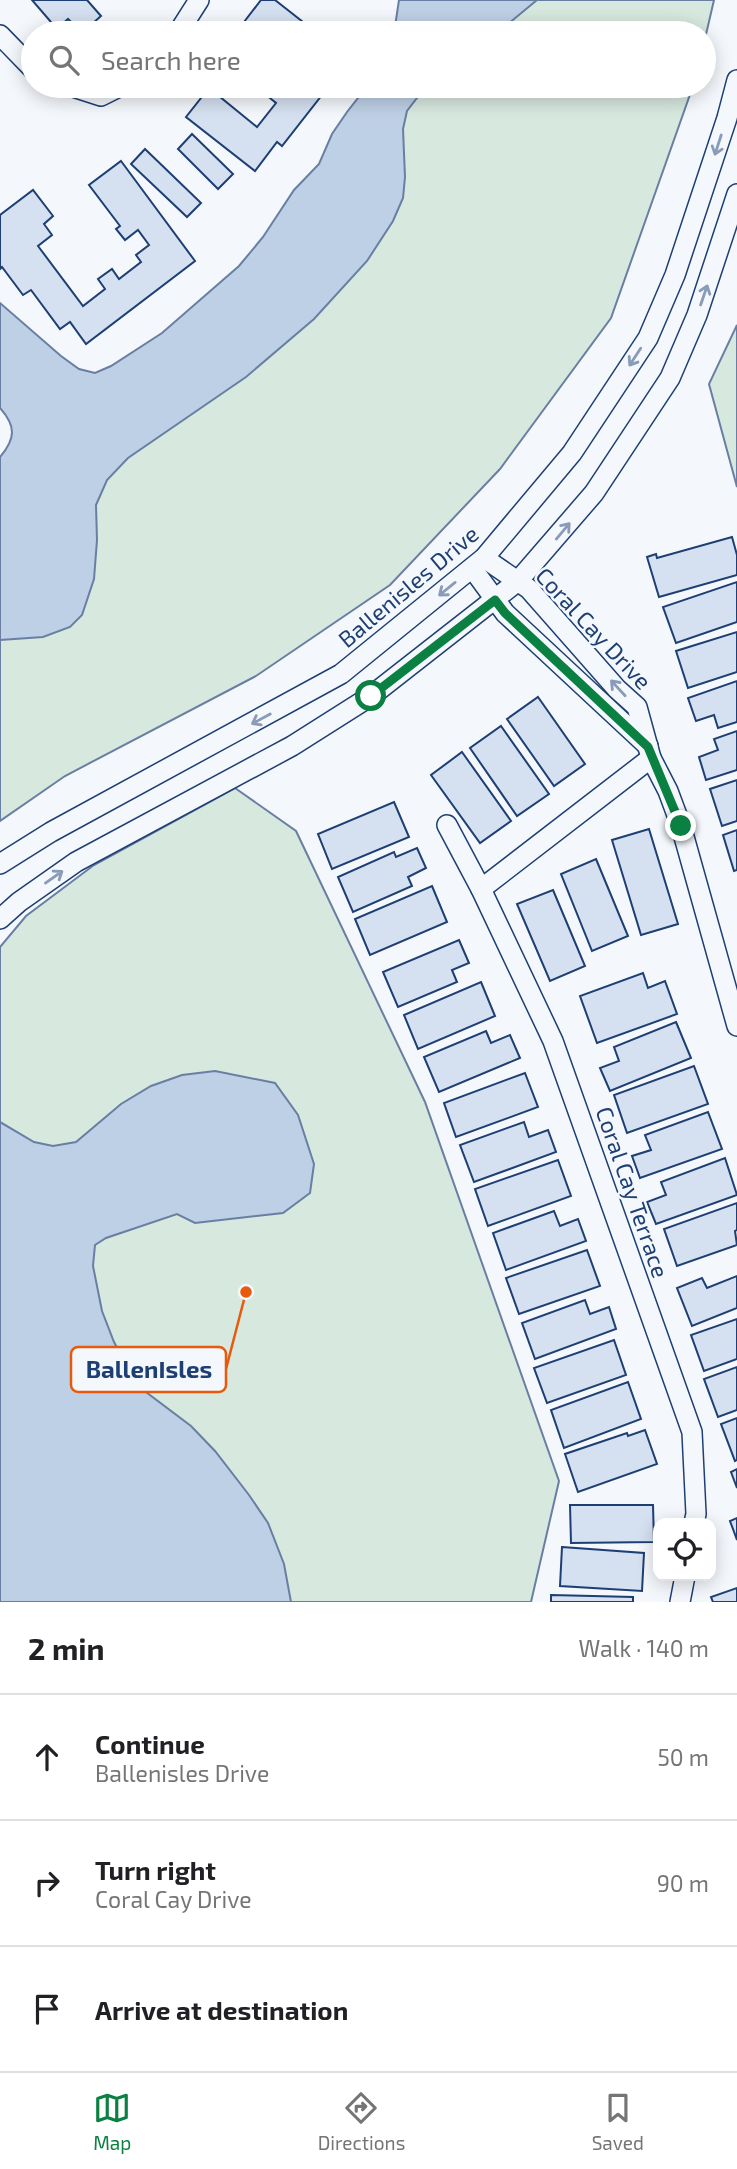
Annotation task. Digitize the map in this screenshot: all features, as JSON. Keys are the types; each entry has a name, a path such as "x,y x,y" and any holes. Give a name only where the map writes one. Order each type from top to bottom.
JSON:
{"street":[{"path":"186,21 199,0"},
{"path":"0,36 21,57"},
{"name":"Ballenisles Drive","path":"0,864 51,832 341,674 478,563 572,453 648,338 675,275 736,86"},
{"path":"0,919 19,902 76,862 292,746 371,696 518,581 594,493 670,378 697,314 737,194"},
{"name":"Coral Cay Drive","path":"478,563 518,581 529,589 617,690 637,707 650,752 681,826 737,1026"},
{"name":"Coral Cay Drive","path":"478,563 495,600 650,752"},
{"path":"481,888 650,752"},
{"name":"Coral Cay Terrace","path":"447,825 481,888 553,1041 692,1432 695,1518"},
{"path":"680,1602 684,1581"}],"shaded area":[{"path":"483,0 714,0 709,21 467,21"},
{"path":"406,98 689,98 611,318 500,469 390,585 256,676 65,776 0,821 0,513"},
{"path":"737,325 737,487 709,384"},
{"path":"235,788 296,831 425,1102 559,1481 531,1602 0,1602 0,947 26,916 94,865"}],"water":[{"path":"399,0 537,0 512,21 396,21"},
{"path":"358,98 417,98 407,111 403,129 403,198 393,221 367,261 314,319 246,377 128,458 107,480 96,505 94,579 82,615 70,627 43,637 0,640 0,457 9,444 12,432 9,421 0,408 0,303 79,369 95,373 111,366 162,333 239,266 263,237 294,190 319,164 332,134"},
{"path":"215,1071 275,1083 298,1115 314,1164 310,1193 283,1213 195,1223 177,1214 106,1238 95,1245 93,1266 102,1311 114,1342 138,1386 191,1426 215,1451 249,1495 268,1523 284,1564 291,1602 0,1602 0,1122 34,1142 53,1146 76,1142 121,1104 151,1086 182,1075"}],"building":[{"path":"32,0 87,0 101,16 95,21 50,21"},
{"path":"261,0 275,0 302,21 245,21"},
{"path":"201,98 221,98 257,127 276,103 270,98 320,98 282,146 277,142 255,171 186,117"},
{"path":"192,134 233,174 218,189 178,149"},
{"path":"145,149 201,203 187,217 131,164"},
{"path":"121,161 195,261 86,344 70,322 60,329 31,290 23,295 2,267 0,269 0,215 33,190 53,216 44,224 52,235 38,246 83,306 105,289 98,279 112,269 119,279 141,262 136,255 149,245 138,230 125,240 116,229 120,226 89,185"},
{"path":"732,537 737,555 737,575 659,597 647,557 656,554 657,558"},
{"path":"737,582 737,622 676,643 663,607"},
{"path":"737,632 737,672 688,688 676,651"},
{"path":"737,681 737,722 718,728 714,715 696,721 688,698"},
{"path":"538,697 585,764 554,786 507,719"},
{"path":"501,726 549,794 517,816 470,748"},
{"path":"737,731 737,770 706,780 699,757 718,750 714,739"},
{"path":"462,752 511,821 480,843 431,775"},
{"path":"737,780 737,821 722,826 710,789"},
{"path":"394,802 409,837 332,869 318,834"},
{"path":"649,829 678,924 641,935 612,840"},
{"path":"737,830 737,870 734,871 723,835"},
{"path":"417,848 426,868 408,877 412,886 353,912 338,877 394,852 396,857"},
{"path":"596,859 628,936 592,951 561,874"},
{"path":"432,886 447,922 370,955 355,919"},
{"path":"553,890 585,966 550,981 517,904"},
{"path":"459,940 469,963 452,970 457,982 398,1007 383,972"},
{"path":"643,973 648,988 665,981 677,1014 597,1043 580,996"},
{"path":"481,982 495,1016 418,1049 404,1015"},
{"path":"676,1022 691,1058 610,1091 600,1068 619,1061 614,1047"},
{"path":"486,1031 491,1043 510,1035 520,1058 439,1092 424,1057"},
{"path":"694,1066 708,1104 627,1133 614,1095"},
{"path":"525,1073 538,1107 456,1137 444,1103"},
{"path":"708,1112 722,1149 640,1178 632,1156 651,1150 645,1135"},
{"path":"524,1122 529,1137 548,1130 556,1152 474,1182 460,1145"},
{"path":"725,1158 737,1195 656,1224 647,1202 666,1195 661,1182"},
{"path":"558,1160 571,1196 488,1226 475,1189"},
{"path":"737,1203 737,1245 677,1266 664,1229"},
{"path":"554,1211 560,1226 578,1219 586,1241 506,1270 493,1233"},
{"path":"587,1250 600,1286 519,1314 506,1278"},
{"path":"737,1276 737,1308 692,1326 677,1288 702,1278 707,1288"},
{"path":"585,1300 590,1314 609,1307 616,1329 535,1359 522,1323"},
{"path":"737,1319 737,1359 704,1371 691,1335"},
{"path":"614,1340 626,1375 547,1403 534,1368"},
{"path":"737,1367 737,1410 718,1417 704,1379"},
{"path":"628,1382 641,1419 564,1448 551,1410"},
{"path":"737,1418 737,1460 735,1461 721,1424"},
{"path":"645,1430 657,1464 578,1492 565,1454 627,1433 628,1436"},
{"path":"737,1469 737,1488 731,1472"},
{"path":"570,1505 653,1505 653,1542 571,1543"},
{"path":"737,1518 737,1540 730,1521"},
{"path":"562,1547 644,1553 642,1591 560,1586"},
{"path":"737,1588 737,1602 713,1602 711,1597"},
{"path":"551,1595 633,1597 633,1602 551,1602"}],"place":[{"name":"BallenIsles","path":"246,1292"}],"route":[{"path":"371,696 495,600 505,613 648,747 681,826"}]}
